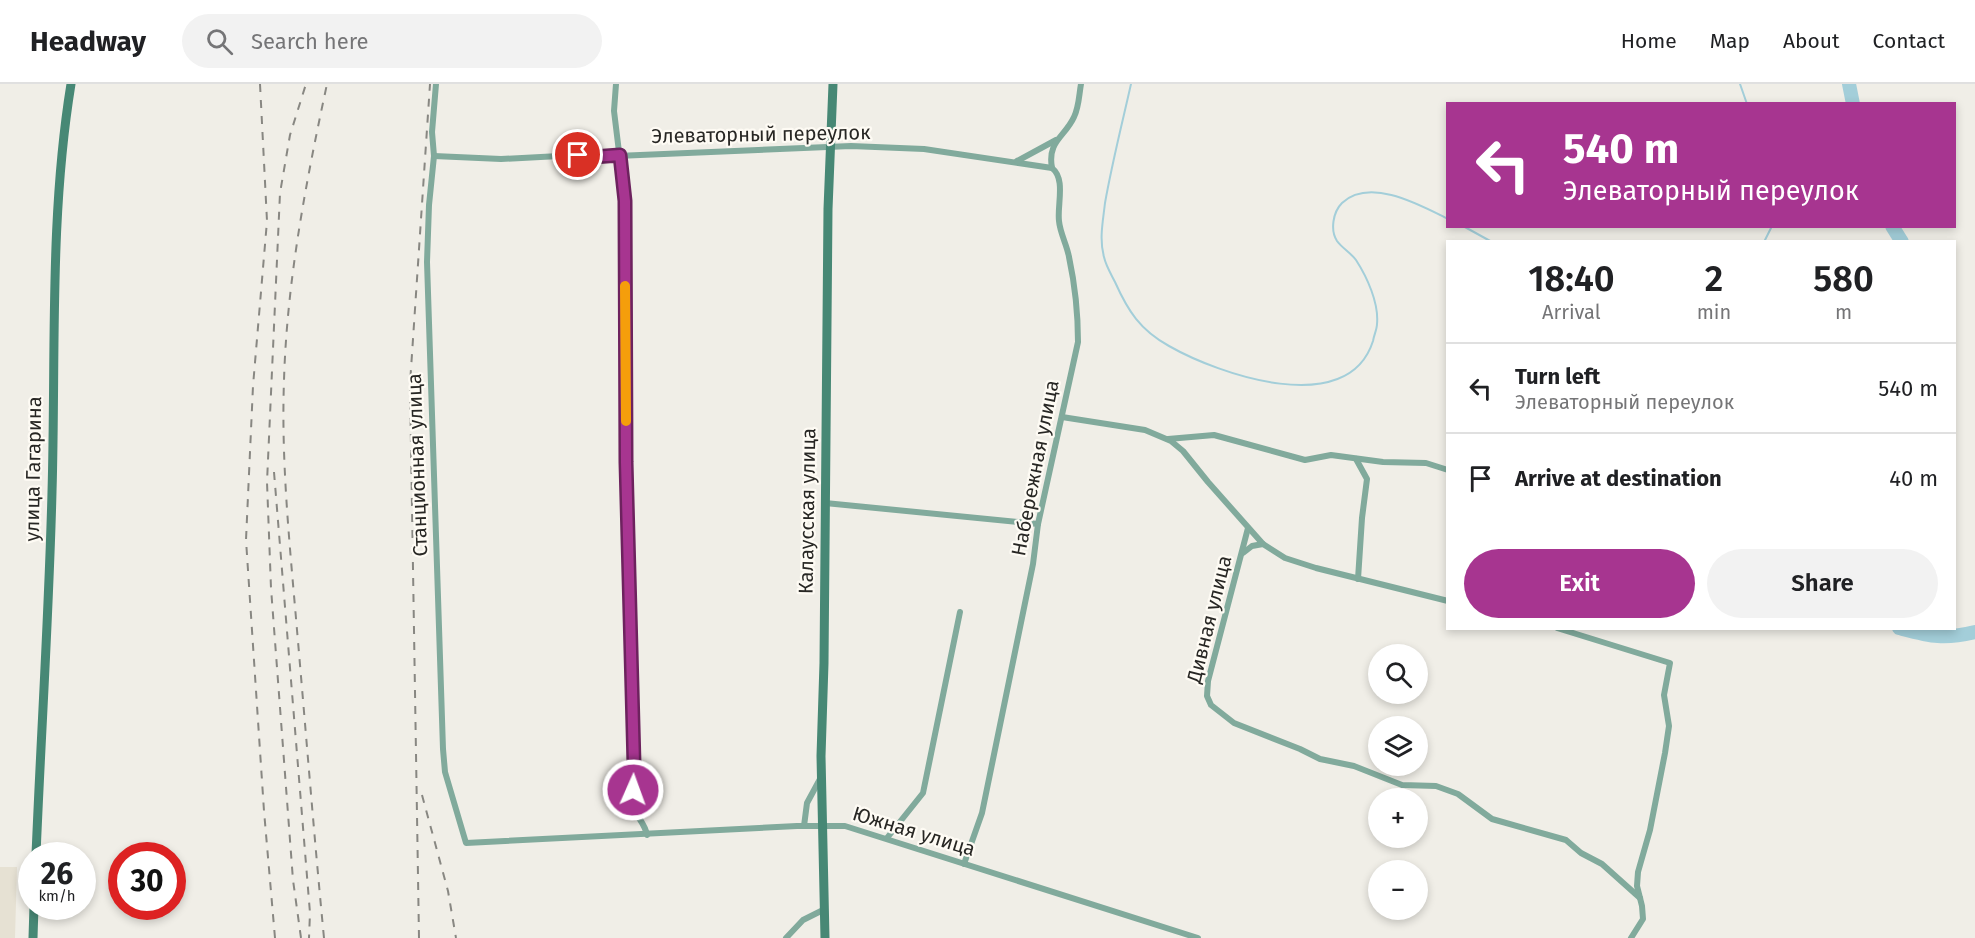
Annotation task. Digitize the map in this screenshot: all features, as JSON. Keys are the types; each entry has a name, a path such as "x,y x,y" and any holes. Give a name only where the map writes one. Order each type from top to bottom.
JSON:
{"street":[{"name":"улица Гагарина","path":"37,842 52,492 58,201 64,130 71,84"},
{"name":"Станционная улица","path":"436,84 432,132 434,156 429,206 428,262 443,749 445,772 466,843"},
{"path":"616,84 614,111 625,201 626,462 633,790 635,812 645,824 647,835"},
{"name":"Калаусская улица","path":"825,938 822,776 828,209 833,84"},
{"name":"Набережная улица","path":"964,864 982,813 1033,564 1038,524 1078,342 1078,314 1069,256 1059,223 1058,172 1052,168 1051,152 1075,115 1081,84"},
{"path":"1017,161 1059,138"},
{"name":"Элеваторный переулок","path":"434,156 501,159 831,146 924,149 1052,168"},
{"path":"1062,417 1145,430 1167,439 1183,451 1248,528 1263,544 1278,555 1294,562 1446,601"},
{"path":"1167,439 1214,435 1305,460 1331,455 1383,462 1426,463 1446,469"},
{"path":"1356,459 1367,480 1358,579"},
{"path":"825,503 1038,524"},
{"name":"Дивная улица","path":"1248,528 1208,681 1207,696 1214,708 1234,723 1320,759 1354,766 1402,785 1437,786 1458,794 1492,819 1566,840 1581,853 1602,864 1640,898"},
{"path":"1243,553 1257,544 1263,544"},
{"path":"887,838 923,793 960,612"},
{"path":"1564,630 1670,663 1664,695 1669,726 1657,802 1638,872 1637,886 1643,919 1631,938"},
{"path":"804,826 807,803 822,776"},
{"name":"Южная улица","path":"466,843 824,825 845,826 1198,938"},
{"path":"786,938 803,920 825,909"},
{"path":"33,938 34,920"}],"shaded area":[{"path":"0,867 17,867 15,938 0,938"}],"waterway":[{"path":"1131,84 1105,203 1102,223 1104,257 1107,267 1136,319 1159,340 1191,357 1248,378 1280,384 1310,385 1337,379 1359,365 1373,341 1377,316 1374,299 1364,274 1356,260 1335,237 1336,211 1342,203 1353,196 1380,193 1410,201 1446,218"},
{"path":"1740,84 1746,102"},
{"path":"1849,84 1853,102"},
{"path":"1467,228 1488,240"},
{"path":"1765,240 1771,228"},
{"path":"1893,228 1901,240"},
{"path":"1907,630 1937,636 1975,632"}],"railway":[{"path":"260,84 267,221 253,386 246,540 275,938"},
{"path":"301,938 293,880 271,588 267,482 280,193 290,135 306,84"},
{"path":"324,938 289,537 283,411 293,268 327,84"},
{"path":"419,938 410,384 430,84"},
{"path":"274,472 310,913 309,938"},
{"path":"422,795 448,891 456,938"}],"slow traffic":[{"path":"625,286 626,421"}],"route":[{"path":"578,155 593,157 620,155 625,201 626,462 633,790"}]}
